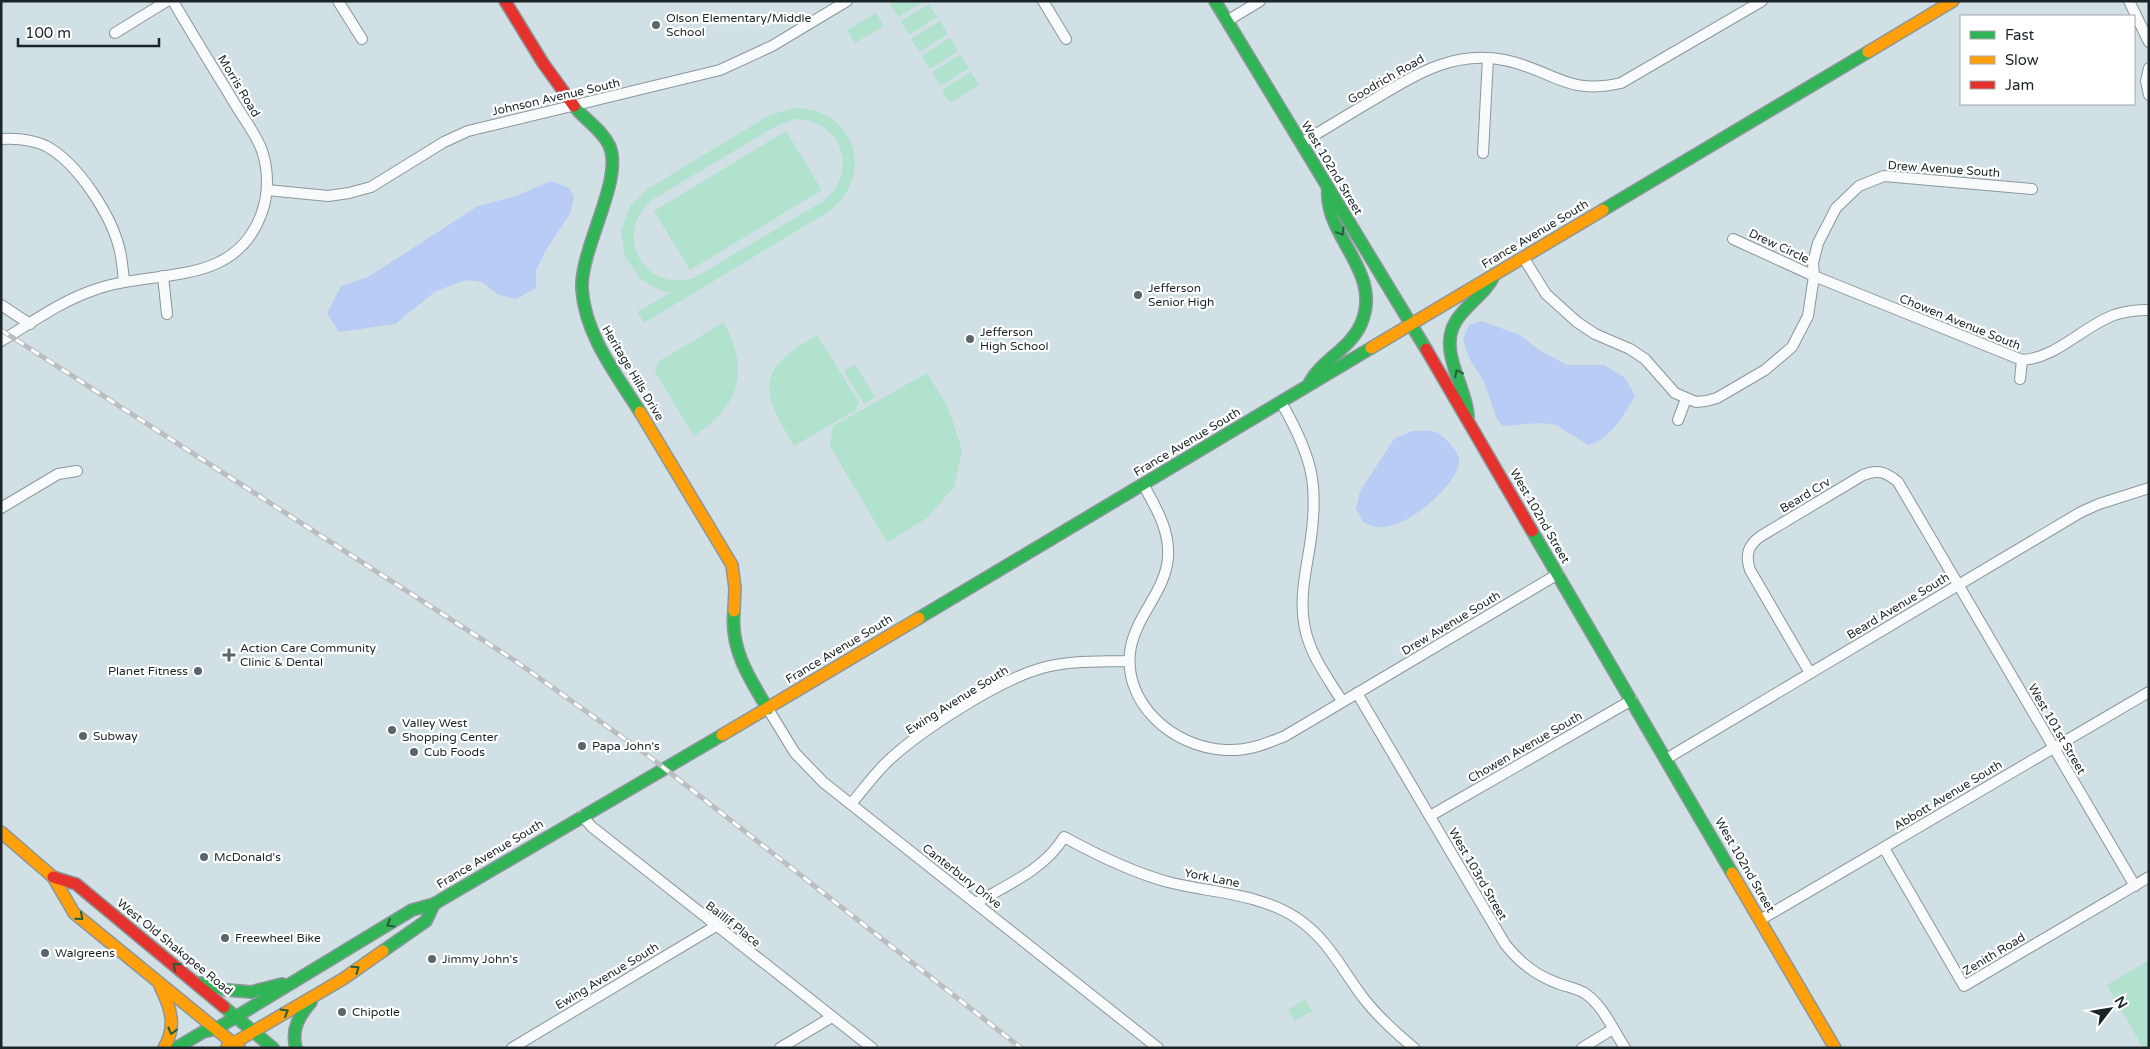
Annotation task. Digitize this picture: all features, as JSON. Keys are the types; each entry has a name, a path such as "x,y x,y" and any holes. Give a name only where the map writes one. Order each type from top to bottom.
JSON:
{"main road":[{"name":"Heritage Hills Drive","path":"505,1 546,69 574,106 609,142 613,155 610,182 583,268 581,288 583,307 589,326 732,565 737,594 732,624 737,654 768,708"},
{"name":"West 102nd Street","path":"1215,1 1411,324 1835,1048"},
{"name":"France Avenue South","path":"176,1048 203,1032 216,1029 412,910 434,904 768,708 1953,1"},
{"path":"1309,385 1315,372 1350,343 1363,320 1368,291 1359,263 1326,204 1328,188"},
{"path":"1467,420 1466,392 1449,350 1450,332 1455,320 1464,308 1490,286 1496,274"},
{"name":"West Old Shakopee Road","path":"1,832 53,877 74,913 216,1029 232,1046"},
{"name":"West Old Shakopee Road","path":"53,877 76,884 195,981 273,1048"},
{"name":"France Avenue South","path":"232,1046 253,1031 343,979 426,921 434,904"},
{"path":"158,981 172,1010 174,1027 164,1048"},
{"path":"195,981 227,990 251,992 295,981"},
{"path":"296,1048 294,1042 297,1019 317,994"}],"street":[{"path":"115,32 168,1"},
{"name":"Morris Road","path":"173,1 260,148 267,176 267,190"},
{"path":"338,1 362,39"},
{"name":"Johnson Avenue South","path":"267,190 328,196 371,187 444,142 468,131 692,78 739,63 772,46 847,1"},
{"path":"1043,1 1066,39"},
{"path":"1227,21 1260,1"},
{"name":"Goodrich Road","path":"1301,143 1416,74 1437,64 1460,59 1488,58 1506,60 1574,85 1605,86 1636,76 1762,1"},
{"path":"2129,1 2149,42"},
{"path":"1483,153 1488,58"},
{"path":"2149,68 2146,81 2149,94"},
{"path":"1,139 23,138 36,142 52,150 73,169 110,224 120,250 124,281"},
{"name":"Drew Avenue South","path":"1686,399 1706,401 1717,398 1779,359 1792,347 1808,316 1814,276 1813,263 1818,243 1825,226 1848,194 1872,180 1891,177 2032,189"},
{"path":"1,341 86,293 124,281 206,269 222,262 249,239 258,224 267,190"},
{"name":"Drew Circle","path":"1733,239 1814,276"},
{"path":"1523,258 1542,288 1561,309 1595,334 1630,349 1645,359 1675,393 1686,399 1678,420"},
{"path":"163,276 167,314"},
{"name":"Chowen Avenue South","path":"1814,276 2022,360 2039,359 2114,315 2132,310 2149,310"},
{"path":"1,305 30,324"},
{"path":"2020,379 2022,360"},
{"path":"1142,484 1164,524 1168,558 1165,575 1135,636 1130,661 1132,680 1138,696 1152,716 1167,729 1185,740 1204,747 1225,750 1242,749 1266,744 1285,736 1342,702 1315,656 1304,624 1302,602 1313,528 1315,487 1305,446 1281,402"},
{"name":"Beard Crv","path":"1810,673 1750,570 1747,560 1748,551 1753,542 1761,536 1863,475 1872,471 1882,472 1898,482 1958,585"},
{"path":"1,508 58,474 77,472"},
{"name":"Beard Avenue South","path":"1666,759 2082,512 2099,504 2149,488"},
{"name":"Drew Avenue South","path":"1342,702 1558,574"},
{"name":"West 101st Street","path":"1958,585 2135,886"},
{"name":"Ewing Avenue South","path":"851,804 887,762 912,741 1022,674 1062,663 1130,661"},
{"name":"Abbott Avenue South","path":"1760,920 2149,692"},
{"name":"West 103rd Street","path":"1357,693 1505,944 1516,958 1545,978 1587,995 1597,1004 1626,1048"},
{"name":"Chowen Avenue South","path":"1430,816 1632,700"},
{"name":"Canterbury Drive","path":"768,708 784,737 808,769 1158,1048"},
{"name":"Baillif Place","path":"582,816 592,828 872,1048"},
{"name":"York Lane","path":"976,904 1036,868 1056,849 1064,837 1124,866 1165,881 1256,900 1298,918 1316,933 1331,950 1370,1006 1388,1027 1414,1048"},
{"name":"Zenith Road","path":"1884,848 1964,986 2149,877"},
{"name":"Ewing Avenue South","path":"512,1048 716,926"},
{"path":"780,1048 832,1017"},
{"path":"1582,1048 1614,1029"}],"green space":[{"path":"895,1 925,1 898,17 890,4"},
{"path":"929,4 937,17 909,35 901,21"},
{"path":"876,13 884,26 855,43 847,30"},
{"path":"940,21 948,34 919,52 911,39"},
{"path":"950,38 958,51 930,69 921,56"},
{"path":"960,55 969,68 940,86 932,72"},
{"path":"971,72 979,85 950,103 942,90"},
{"path":"795,108 816,111 832,119 845,132 852,147 855,164 852,181 843,197 828,212 644,323 637,312 670,293 655,288 641,279 625,257 621,231 630,206 649,188 770,115","holes":["796,119 812,122 825,128 835,138 841,150 843,164 841,177 834,190 822,202 694,278 676,280 660,277 647,268 638,256 634,242 635,226 642,211 655,198 776,126"]},
{"path":"786,131 822,190 690,270 654,211"},
{"path":"724,322 732,340 736,357 738,372 736,386 731,399 722,412 694,436 655,372 658,362"},
{"path":"817,335 859,402 856,410 794,446 775,410 770,395 770,383 774,371 782,360"},
{"path":"855,364 875,397 864,404 844,371"},
{"path":"927,373 948,407 962,450 954,487 927,518 887,542 830,446 833,426"},
{"path":"2149,960 2149,1048 2143,1048 2107,985"},
{"path":"1305,999 1312,1011 1295,1021 1288,1010"}],"water":[{"path":"551,181 569,188 574,197 571,212 546,250 536,271 536,288 516,299 497,294 482,282 466,280 436,291 395,324 339,332 327,313 341,286 368,277 478,206 516,196"},
{"path":"1481,321 1520,335 1539,350 1567,365 1604,365 1624,377 1635,395 1627,410 1610,432 1603,438 1588,445 1556,425 1540,423 1502,426 1497,419 1484,382 1469,358 1463,339 1469,325"},
{"path":"1412,431 1435,432 1450,444 1459,459 1455,474 1438,496 1414,515 1401,522 1378,527 1363,522 1356,509 1360,491 1394,439"}],"railway":[{"path":"1,330 514,660 650,757 1021,1048"}],"traffic: fast":[{"path":"1215,1 1426,349"},
{"path":"1603,210 1868,52"},
{"path":"574,106 606,140 612,159 607,194 583,272 584,306 595,338 603,354 640,412"},
{"path":"1310,382 1315,374 1356,333 1361,324 1366,305 1365,287 1359,271 1334,222 1329,205 1328,187"},
{"path":"1468,417 1463,393 1451,356 1451,332 1460,315 1487,287 1495,274"},
{"path":"919,618 1371,348"},
{"path":"1532,531 1732,873"},
{"path":"734,611 735,638 742,663 768,709"},
{"path":"176,1048 203,1032 216,1029 412,910 434,904 722,735"},
{"path":"383,951 426,921 434,904"},
{"path":"200,983 227,990 251,992 282,984"},
{"path":"296,1048 295,1029 303,1012 311,1002"},
{"path":"224,1007 273,1048"}],"traffic: slow":[{"path":"1868,52 1953,1"},
{"path":"1371,348 1603,210"},
{"path":"640,412 732,565 735,588 734,611"},
{"path":"722,735 919,618"},
{"path":"1,832 53,877 74,913 239,1048"},
{"path":"1732,873 1835,1048"},
{"path":"227,1047 343,979 383,951"},
{"path":"160,986 170,1009 171,1017 170,1032 164,1048"}],"traffic: jam":[{"path":"505,1 543,63 574,106"},
{"path":"1426,349 1532,531"},
{"path":"53,877 76,884 224,1007"}],"place":[{"name":"Olson Elementary/Middle School","path":"656,25"},
{"name":"Jefferson Senior High","path":"1138,295"},
{"name":"Jefferson High School","path":"970,339"},
{"name":"Action Care Community Clinic & Dental","path":"229,655"},
{"name":"Planet Fitness","path":"198,671"},
{"name":"Valley West Shopping Center","path":"392,730"},
{"name":"Subway","path":"83,736"},
{"name":"Papa John's","path":"582,746"},
{"name":"Cub Foods","path":"414,752"},
{"name":"McDonald's","path":"204,857"},
{"name":"Freewheel Bike","path":"225,938"},
{"name":"Walgreens","path":"45,953"},
{"name":"Jimmy John's","path":"432,959"},
{"name":"Chipotle","path":"342,1012"}]}
